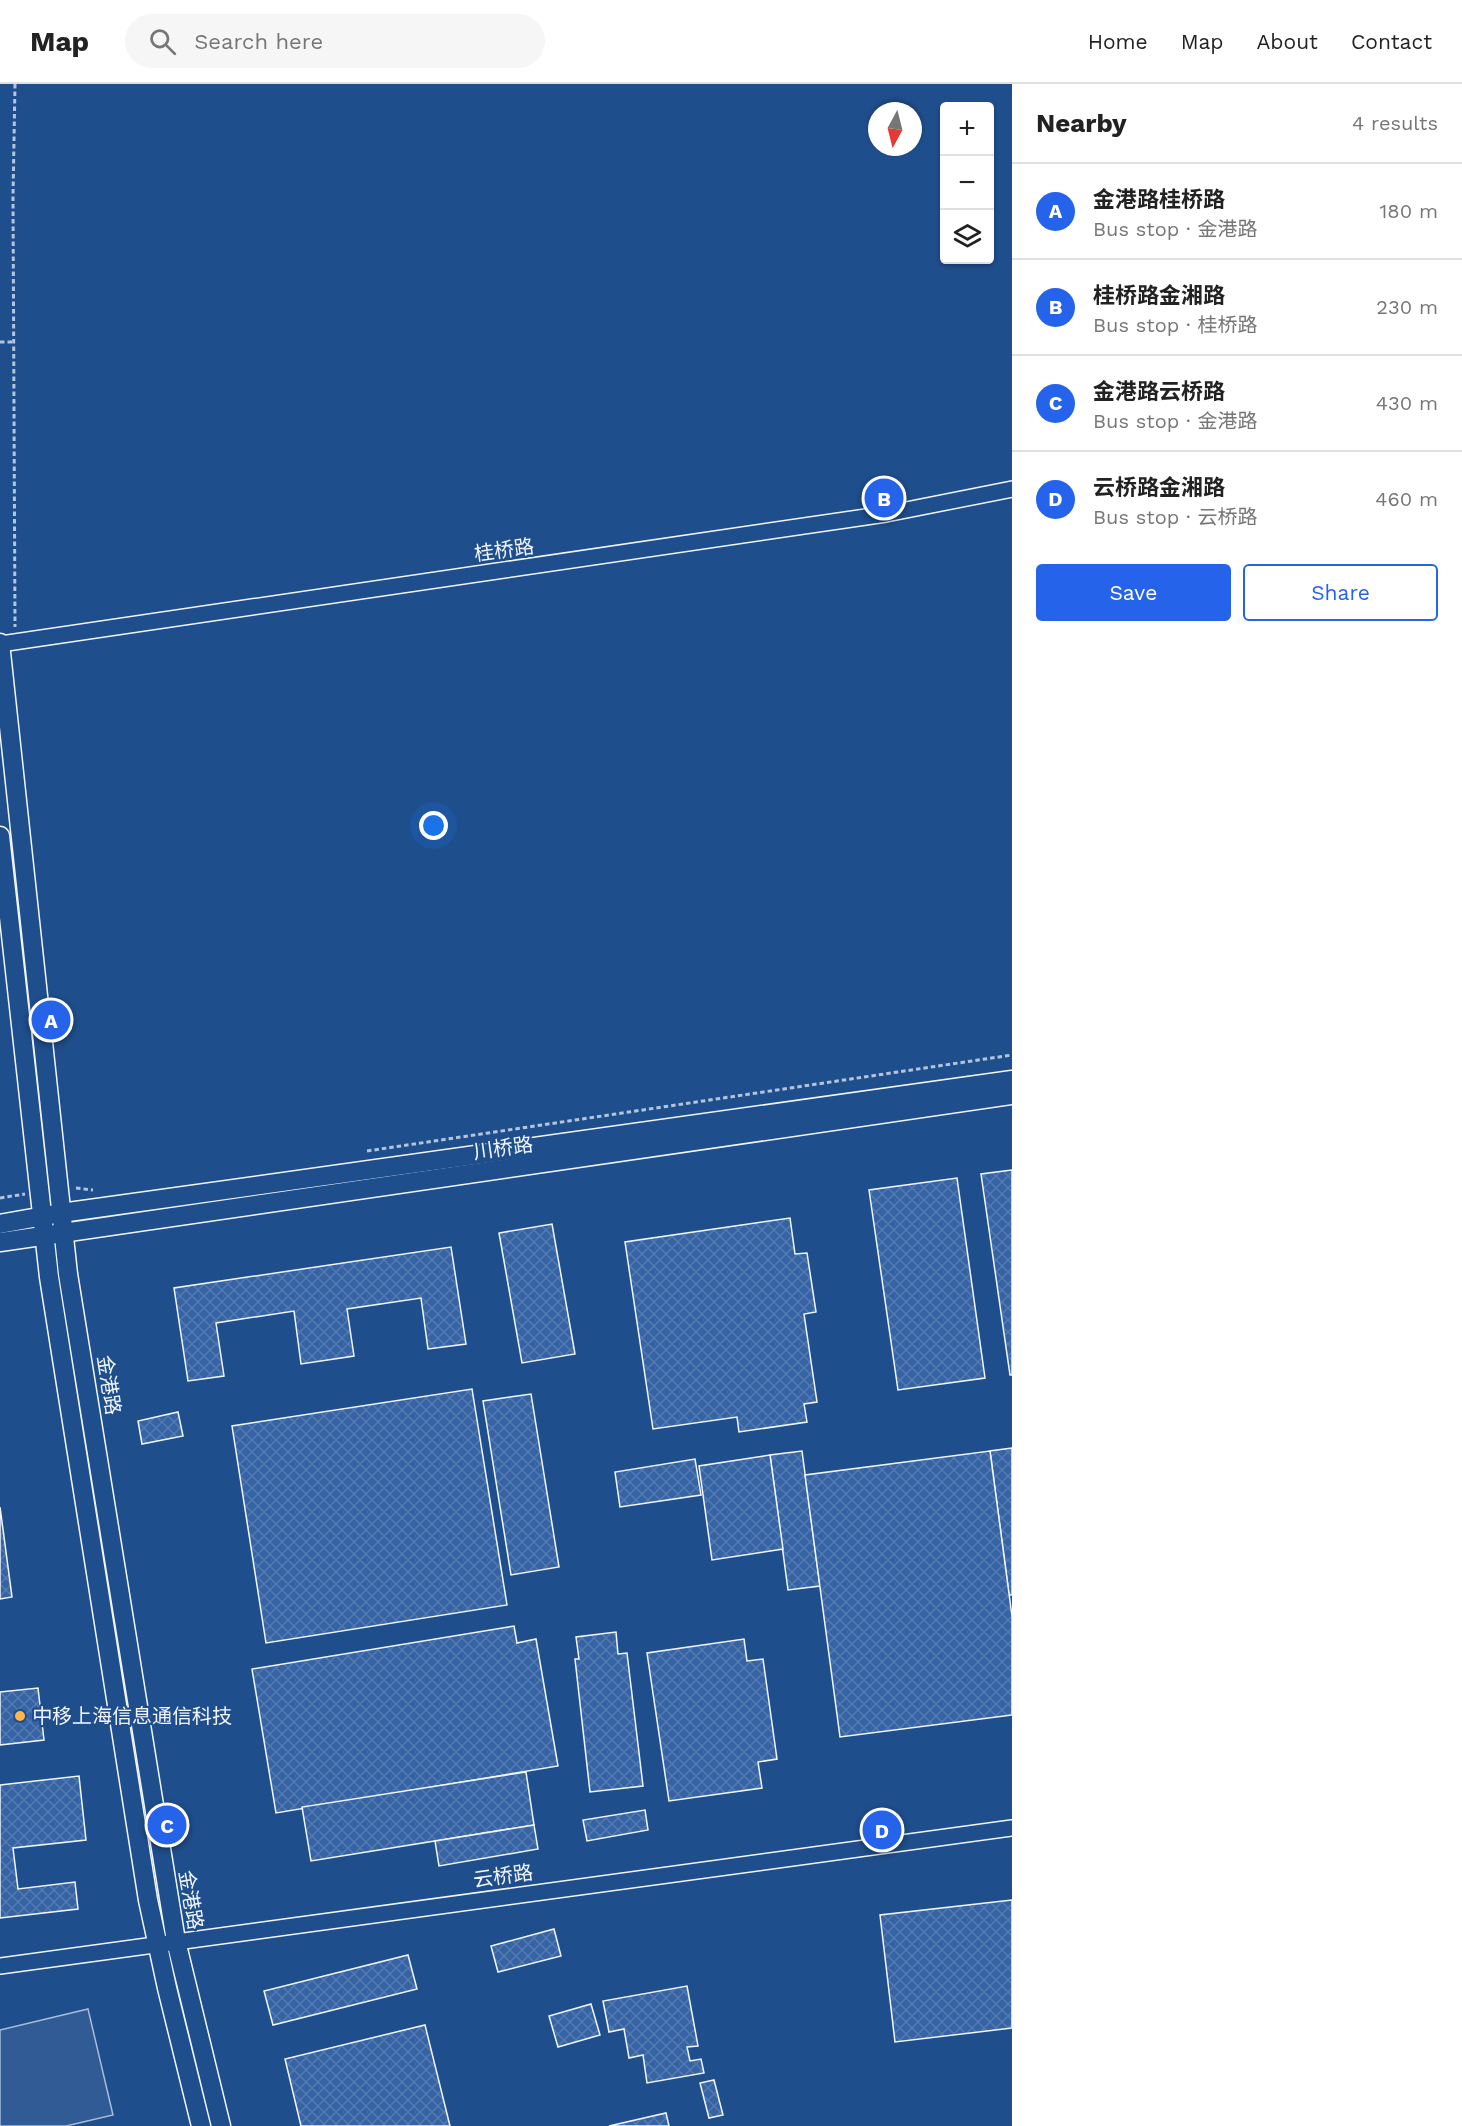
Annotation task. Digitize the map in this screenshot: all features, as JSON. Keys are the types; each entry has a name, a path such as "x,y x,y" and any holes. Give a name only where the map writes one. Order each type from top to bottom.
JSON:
{"street":[{"name":"桂桥路","path":"5,643 874,516 1012,489"},
{"name":"金港路","path":"5,643 69,1212 64,1234 176,1941 220,2126"},
{"path":"0,836 45,1237 157,1944 201,2126"},
{"name":"川桥路","path":"0,1224 69,1212 1012,1080"},
{"name":"川桥路","path":"0,1242 1012,1095"},
{"name":"云桥路","path":"0,1966 1012,1828"}],"path":[{"path":"5,643 13,342 15,84"},
{"path":"0,342 13,342"},
{"path":"366,1152 1012,1055"},
{"path":"69,1212 74,1188 73,1181"},
{"path":"74,1188 102,1191"},
{"path":"0,1198 39,1192"}],"shaded area":[{"path":"88,2009 113,2115 66,2126 0,2126 0,2030"}],"building":[{"path":"1012,1170 1012,1375 1010,1375 981,1174"},
{"path":"957,1178 985,1378 898,1390 869,1190"},
{"path":"790,1218 795,1254 807,1253 816,1312 804,1314 817,1402 804,1404 807,1422 739,1432 737,1417 653,1429 625,1242"},
{"path":"552,1224 575,1354 522,1363 499,1233"},
{"path":"451,1247 466,1344 428,1349 421,1298 347,1309 354,1356 301,1364 294,1311 216,1323 224,1376 188,1381 174,1288"},
{"path":"472,1389 507,1605 266,1643 232,1426"},
{"path":"531,1394 559,1567 511,1575 483,1401"},
{"path":"178,1412 183,1436 142,1444 138,1421"},
{"path":"1012,1448 1012,1595 1009,1595 990,1451"},
{"path":"802,1451 820,1586 788,1590 770,1455"},
{"path":"990,1451 1012,1616 1012,1715 840,1737 805,1475"},
{"path":"770,1455 783,1549 712,1560 699,1466"},
{"path":"695,1459 701,1495 620,1507 615,1472"},
{"path":"0,1507 12,1597 0,1599"},
{"path":"514,1626 517,1643 536,1639 558,1766 276,1813 252,1669"},
{"path":"616,1632 618,1654 627,1653 643,1786 590,1792 575,1659 579,1659 576,1637"},
{"path":"744,1639 747,1661 763,1659 777,1759 758,1762 762,1788 669,1801 647,1653"},
{"name":"中移上海信息通信科技","path":"38,1688 44,1740 0,1745 0,1692"},
{"path":"526,1772 534,1825 311,1861 302,1807"},
{"path":"79,1776 86,1840 13,1848 18,1889 75,1882 78,1909 0,1918 0,1785"},
{"path":"645,1810 648,1830 587,1841 583,1820"},
{"path":"534,1825 538,1849 439,1866 435,1841"},
{"path":"1012,1900 1012,2028 895,2042 880,1915"},
{"path":"554,1929 561,1956 498,1972 491,1946"},
{"path":"408,1955 417,1989 273,2025 264,1991"},
{"path":"687,1986 698,2046 687,2047 690,2061 701,2059 704,2073 647,2083 643,2055 629,2058 624,2029 609,2032 603,2001"},
{"path":"591,2004 600,2035 558,2047 549,2016"},
{"path":"425,2025 450,2126 301,2126 285,2059"},
{"path":"714,2080 723,2115 709,2118 700,2083"},
{"path":"666,2113 669,2126 609,2126"}],"place":[{"name":"桂桥路金湘路","path":"884,498"},
{"name":"金港路桂桥路","path":"51,1020"},
{"name":"中移上海信息通信科技","path":"20,1716"},
{"name":"金港路云桥路","path":"167,1825"},
{"name":"云桥路金湘路","path":"882,1830"}]}
